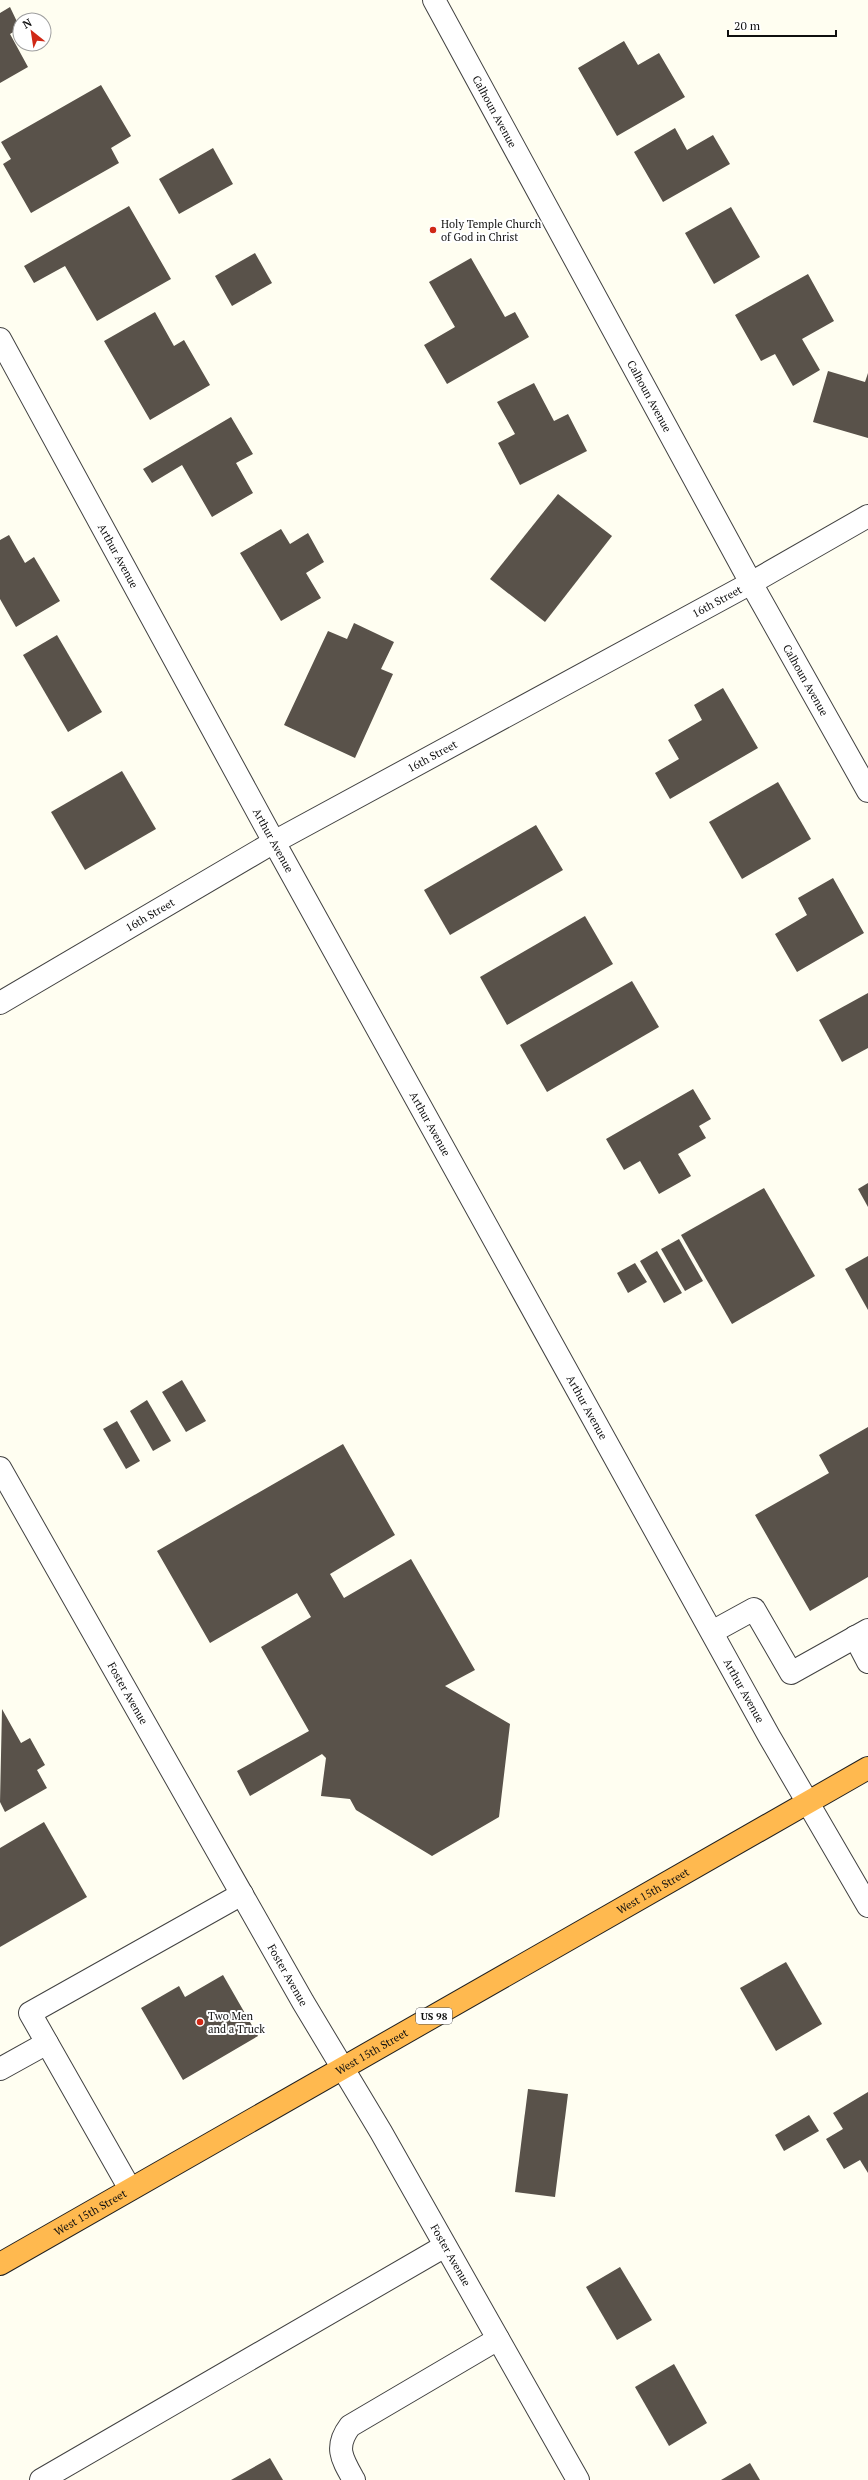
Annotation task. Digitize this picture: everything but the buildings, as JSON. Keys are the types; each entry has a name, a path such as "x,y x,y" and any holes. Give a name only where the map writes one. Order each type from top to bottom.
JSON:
{"highway":[{"name":"West 15th Street","path":"0,2264 868,1768"}],"street":[{"name":"Calhoun Avenue","path":"434,0 751,583 868,791"},
{"name":"Arthur Avenue","path":"0,339 274,842 712,1632 868,1906"},
{"name":"16th Street","path":"0,1003 274,842 751,583 868,516"},
{"name":"Foster Avenue","path":"0,1468 578,2480"},
{"path":"712,1632 754,1608 790,1673 861,1634 868,1662"},
{"path":"130,2190 30,2013 242,1894"},
{"path":"0,2069 46,2043"},
{"path":"41,2480 445,2246"},
{"path":"354,2480 340,2451 342,2437 350,2426 498,2338"}],"place":[{"name":"Holy Temple Church of God in Christ","path":"433,230"},
{"name":"Two Men and a Truck","path":"200,2022"}]}
